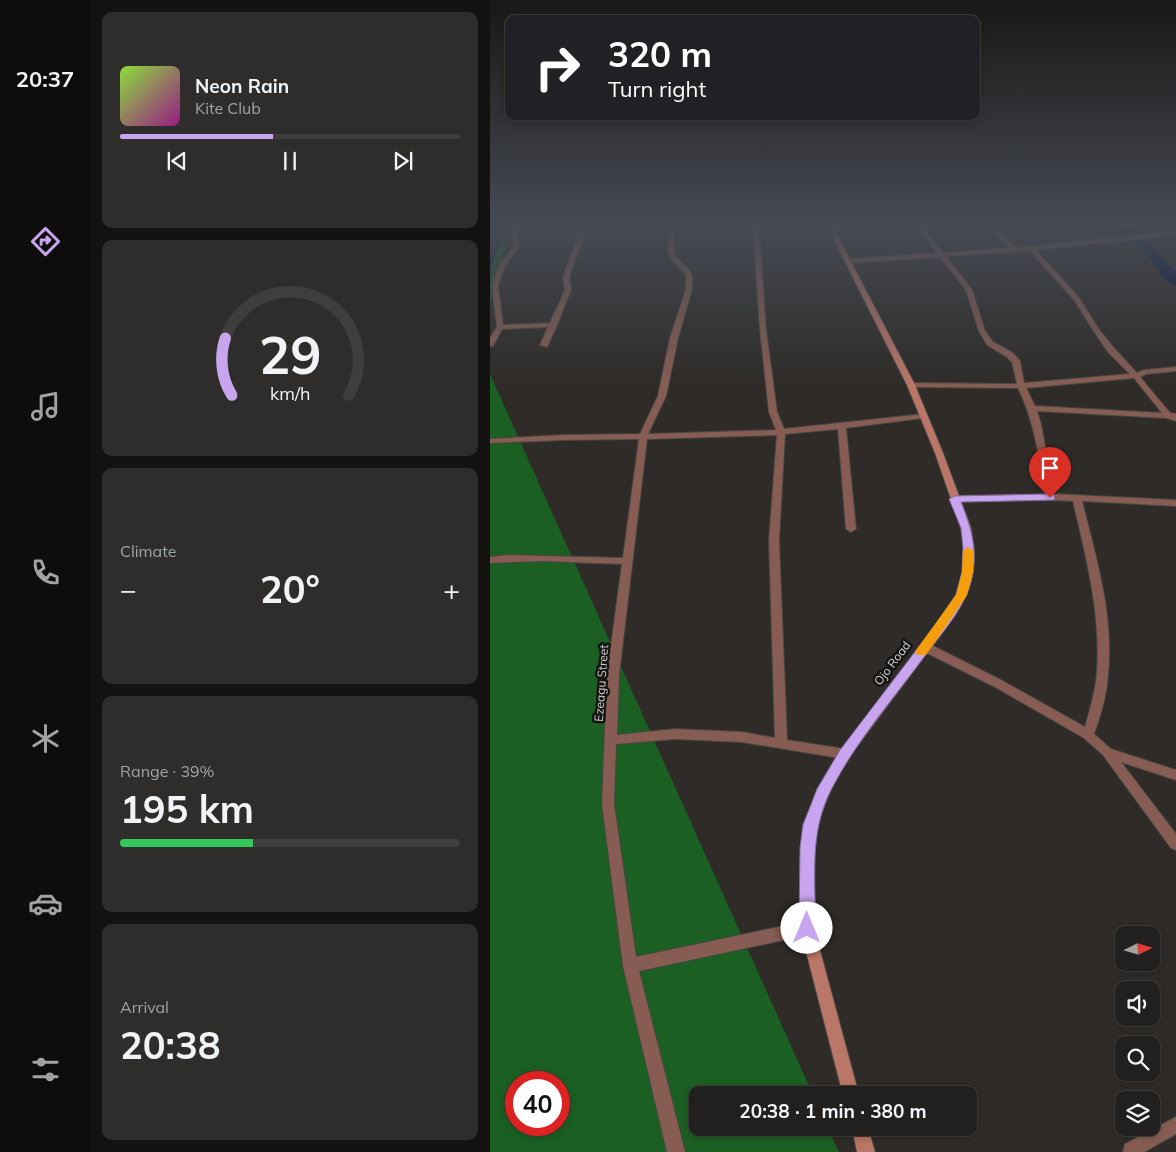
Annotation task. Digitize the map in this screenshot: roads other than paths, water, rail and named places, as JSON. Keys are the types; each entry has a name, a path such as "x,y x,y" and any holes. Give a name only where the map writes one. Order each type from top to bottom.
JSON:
{"street":[{"path":"490,344 500,327 496,286 498,279"},
{"path":"544,345 554,326 568,290 566,279"},
{"name":"Ezeagu Street","path":"676,1152 630,966 608,804 613,675 643,436 662,396 674,338 689,289 689,279"},
{"path":"760,279 763,330 773,412 782,432 774,515 781,744"},
{"name":"Ojo Road","path":"849,1086 807,928 810,825 824,789 845,754 925,647 961,595 968,572 966,528 939,453 910,385 858,279"},
{"path":"961,279 969,290 982,332 990,343 1010,355 1016,361 1021,386 1032,408 1037,424 1050,498"},
{"path":"1059,279 1078,300 1095,328 1174,417"},
{"path":"500,327 554,326"},
{"path":"910,385 1021,386 1136,376 1144,372 1176,369"},
{"path":"1032,408 1174,417"},
{"path":"490,441 538,437 782,432 842,427 923,416"},
{"path":"842,427 851,529"},
{"path":"955,499 1050,498 1176,503"},
{"path":"1077,499 1097,581 1103,649 1103,672 1098,704 1088,735"},
{"path":"490,560 539,557 583,561 626,560"},
{"path":"925,647 999,684 1088,735 1107,752 1176,844"},
{"path":"611,740 675,734 742,737 845,754"},
{"path":"1107,752 1176,775"},
{"path":"630,966 807,928"},
{"path":"1131,1150 1176,1126"},
{"path":"862,1136 866,1152"}]}
